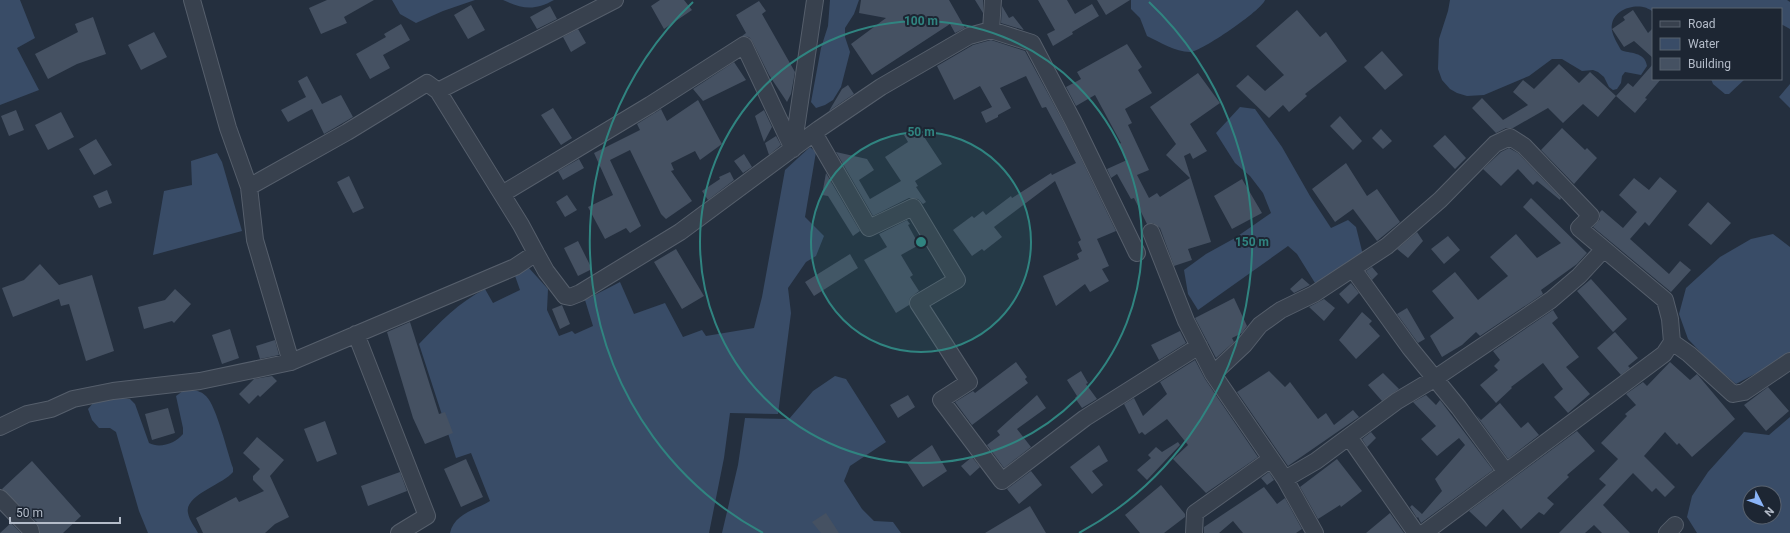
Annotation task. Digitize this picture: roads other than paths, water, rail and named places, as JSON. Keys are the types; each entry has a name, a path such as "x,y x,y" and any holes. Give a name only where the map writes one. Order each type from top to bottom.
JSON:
{"street":[{"path":"192,0 228,128 249,187 255,240 290,362"},
{"path":"438,91 615,0"},
{"path":"793,149 815,0"},
{"path":"990,30 993,0"},
{"path":"249,187 347,132 427,83 438,91 502,194 557,288 565,296 570,297 599,282 680,232 814,133 881,88 969,36 990,30 1032,43 1137,253"},
{"path":"502,194 650,105 744,45 793,149"},
{"path":"814,133 870,228 913,207 957,280 918,303 969,382 941,400 1002,481 1085,418 1199,346"},
{"path":"1213,374 1244,345 1260,326 1281,310 1314,294 1353,269 1406,231 1440,200 1495,144 1510,137 1524,146 1591,216 1579,228 1665,300 1670,319 1672,342 1664,354 1424,533"},
{"path":"1151,232 1186,322 1213,374 1285,479 1315,533"},
{"path":"1285,479 1316,461 1397,401 1434,379 1551,300 1579,276 1604,249"},
{"path":"0,427 27,414 51,409 72,399 113,391 200,381 290,362 515,267 536,253"},
{"path":"1353,269 1434,379 1459,408 1506,472"},
{"path":"356,334 427,516 399,533"},
{"path":"1672,342 1689,354 1733,394 1744,392 1790,361"},
{"path":"1349,438 1416,533"},
{"path":"1194,533 1195,513 1271,459"},
{"path":"0,498 30,529 32,533"}],"water":[{"path":"0,0 20,0 35,38 17,48 39,90 0,105"},
{"path":"392,0 475,0 443,11 416,23 400,14"},
{"path":"503,0 554,0 547,4 528,8"},
{"path":"830,0 859,0 854,14 845,28 845,37 850,52 841,87 833,100 816,108 811,102 821,48 828,26"},
{"path":"1131,0 1265,0 1243,21 1218,38 1196,50 1184,52 1173,49 1147,36 1140,18 1131,9"},
{"path":"1450,0 1787,0 1790,2 1790,29 1782,25 1782,8 1652,8 1652,11 1636,6 1618,13 1612,24 1613,34 1621,50 1640,55 1646,61 1647,66 1641,75 1625,72 1617,89 1613,90 1609,87 1604,77 1598,72 1593,70 1582,71 1562,59 1552,59 1529,76 1484,95 1467,96 1450,89 1442,80 1438,69 1439,39"},
{"path":"1711,80 1744,80 1729,94 1725,94 1713,84"},
{"path":"1790,84 1790,108 1779,97"},
{"path":"1240,107 1255,109 1282,147 1310,196 1331,228 1348,220 1356,227 1363,255 1315,283 1297,254 1288,246 1198,310 1188,294 1184,270 1206,254 1235,238 1271,213 1263,193 1250,176 1235,163 1216,133"},
{"path":"810,147 816,152 805,217 824,236 816,256 806,262 788,288 791,313 778,414 730,413 724,458 709,533 450,533 452,527 460,517 490,501 471,453 456,458 419,344 458,307 485,289 493,303 520,290 514,273 528,267 548,289 547,310 559,336 572,331 575,334 593,326 585,300 620,282 634,314 665,303 683,337 702,330 706,336 754,328 762,297 785,170"},
{"path":"217,153 222,162 242,231 153,255 164,191 192,185 191,161"},
{"path":"1773,234 1790,247 1790,353 1777,362 1736,384 1709,361 1688,339 1679,314 1686,288 1720,257 1751,239"},
{"path":"835,376 846,379 886,442 850,466 844,481 862,509 874,521 893,522 901,533 722,533 738,465 745,418 789,419 813,391"},
{"path":"193,390 206,396 214,410 233,472 198,495 188,507 189,516 198,533 148,533 139,511 116,432 110,428 99,428 92,420 88,409 93,403 122,398 130,399 135,404 149,443 153,445 163,445 176,440 183,434 176,396 183,391"},
{"path":"1790,417 1790,533 1697,533 1687,517 1692,496 1708,472 1744,432 1769,435"}]}
